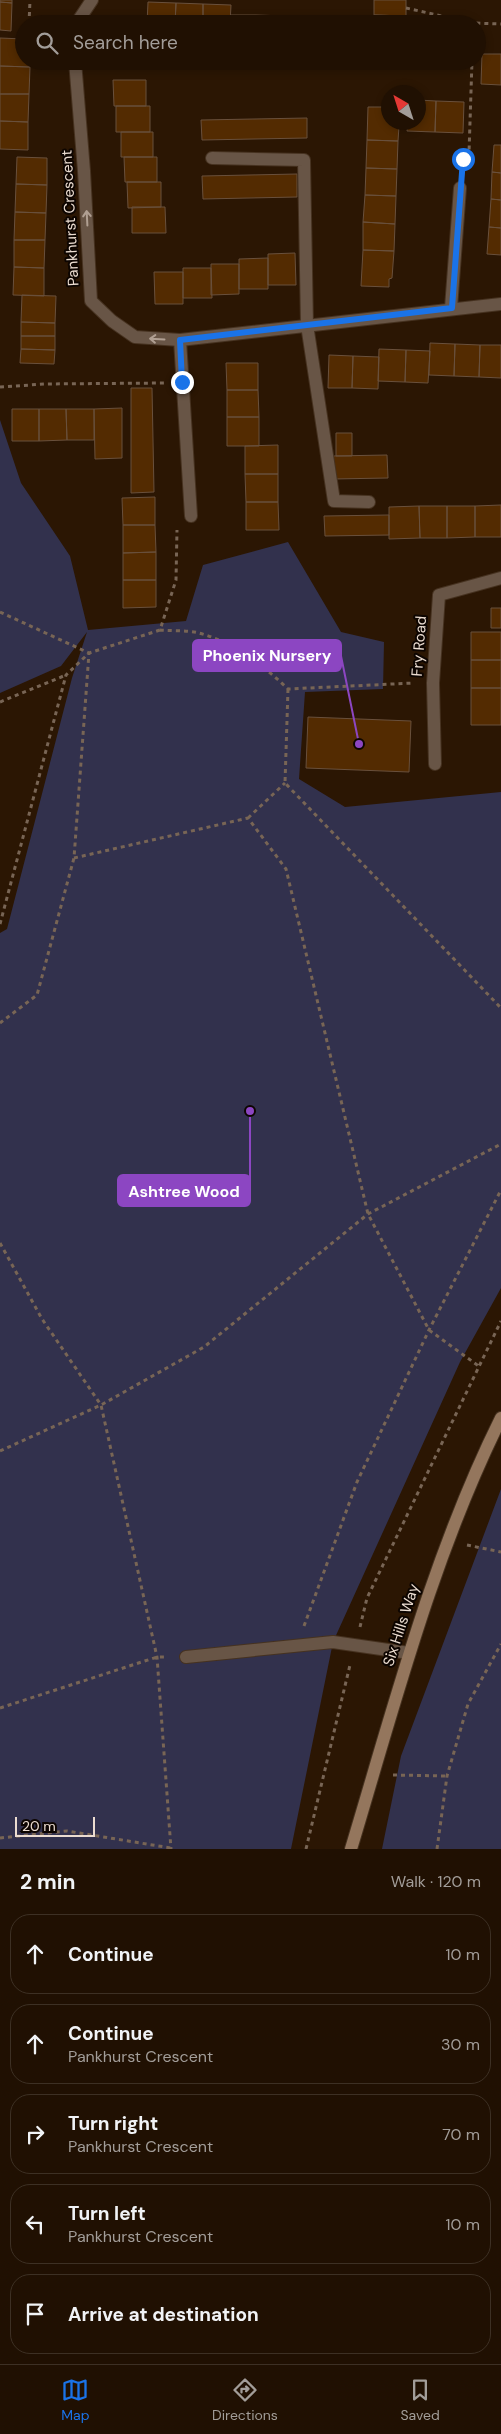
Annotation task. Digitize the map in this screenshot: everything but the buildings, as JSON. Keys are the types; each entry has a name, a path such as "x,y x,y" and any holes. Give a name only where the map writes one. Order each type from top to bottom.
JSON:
{"street":[{"path":"82,15 92,0"},
{"name":"Pankhurst Crescent","path":"76,70 91,301 112,321 135,337 180,340 501,304"},
{"path":"212,158 304,160 307,325 334,500 369,502"},
{"path":"452,308 460,188"},
{"path":"180,340 191,516"},
{"name":"Fry Road","path":"435,764 433,683 439,596 501,578"},
{"name":"Six Hills Way","path":"351,1849 409,1653 447,1541 477,1466 501,1418"},
{"path":"186,1657 334,1642 409,1653"}],"path":[{"path":"29,15 30,0"},
{"path":"406,8 437,15"},
{"path":"486,23 501,24"},
{"path":"460,188 463,159 469,153 472,70"},
{"path":"0,387 45,384 182,382"},
{"path":"160,630 176,580 176,532 191,516"},
{"path":"0,612 89,653"},
{"path":"0,702 66,675 89,653 160,630 198,633 232,648 262,664 288,689 433,683"},
{"path":"0,1023 37,995 74,858 89,653"},
{"path":"0,924 66,675"},
{"path":"74,858 248,818 285,783 288,689"},
{"path":"285,783 501,1008"},
{"path":"248,818 286,869 368,1214 429,1330 480,1367"},
{"path":"0,1451 101,1405 204,1347 368,1214 501,1144"},
{"path":"297,1646 357,1482 429,1330 501,1190"},
{"path":"0,1243 42,1320 101,1405 157,1657 171,1849 67,1831 0,1838"},
{"path":"306,1849 367,1598 501,1322"},
{"path":"447,1541 501,1552"},
{"path":"437,1849 447,1776 468,1704 501,1644"},
{"path":"0,1708 157,1657 186,1657"},
{"path":"373,1774 447,1776"}],"shaded area":[{"path":"0,420 21,483 70,556 88,630 186,621 203,565 288,542 341,632 384,642 383,689 305,692 299,779 345,807 501,792 501,1288 460,1362 333,1642 291,1849 0,1849 0,933 7,929 72,678 87,632 61,666 0,693"},
{"path":"501,1489 501,1849 382,1849 401,1756"}],"place":[{"name":"Phoenix Nursery","path":"359,744"},
{"name":"Ashtree Wood","path":"250,1111"}],"route":[{"path":"182,382 180,340 452,308 463,159"}]}
